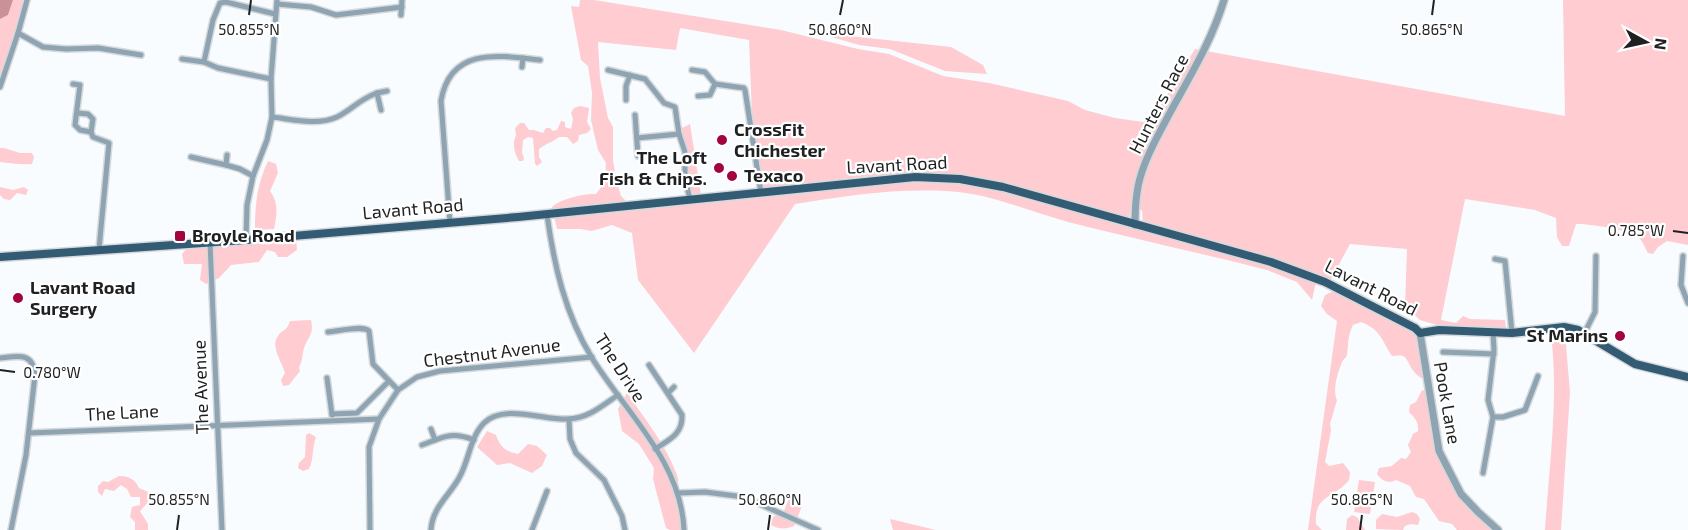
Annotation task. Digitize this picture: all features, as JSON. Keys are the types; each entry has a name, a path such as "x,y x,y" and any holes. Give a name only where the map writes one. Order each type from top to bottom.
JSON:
{"main road":[{"name":"Lavant Road","path":"0,257 246,240 547,215 915,177 960,179 1003,187 1135,225 1226,248 1308,275 1415,328 1420,333 1438,330 1512,333 1563,327 1578,330 1635,364 1688,377"}],"street":[{"path":"0,87 27,0"},
{"name":"Hunters Race","path":"1135,225 1141,174 1156,139 1206,44 1224,0"},
{"path":"204,62 213,20 220,3 226,2 275,14"},
{"path":"246,240 247,205 253,176 267,140 272,117 277,2 310,7 336,15 402,3 401,15"},
{"path":"18,33 35,44 49,48 98,48 141,55"},
{"path":"450,223 441,101 443,88 448,78 457,67 471,59 491,56 540,60"},
{"path":"522,67 523,58"},
{"path":"182,59 204,62 218,68 272,80"},
{"path":"692,69 705,72 715,84 746,90 761,193"},
{"path":"608,70 645,79 664,103 675,107 679,134 685,152 685,179 690,199"},
{"path":"626,100 626,86 630,75"},
{"path":"73,84 81,85 75,125 80,130 91,132"},
{"path":"698,96 710,95 715,84"},
{"path":"272,117 313,121 331,120 340,116 363,98 387,91"},
{"path":"377,93 381,110"},
{"path":"77,113 88,114 93,119 91,132 93,137 110,143 99,249"},
{"path":"635,115 638,156"},
{"path":"636,138 679,134"},
{"path":"225,165 227,155"},
{"path":"191,157 225,165 253,176"},
{"path":"96,185 105,186"},
{"name":"The Drive","path":"547,215 558,275 567,306 592,357 668,468 678,493 684,530"},
{"name":"The Avenue","path":"210,242 222,530"},
{"path":"1584,334 1594,312 1596,256"},
{"path":"1683,256 1681,285 1688,303"},
{"path":"1495,260 1505,261 1512,333"},
{"path":"328,332 365,327 369,331 373,364 398,390"},
{"path":"1483,473 1493,417 1488,400 1494,354 1493,332"},
{"name":"Pook Lane","path":"1420,333 1438,451 1461,494 1498,530"},
{"path":"1443,352 1494,354"},
{"path":"0,358 22,356 29,359 34,366 35,375 26,455 11,530"},
{"name":"Chestnut Avenue","path":"370,530 369,447 379,419 398,390 417,376 440,371 592,357"},
{"path":"648,364 682,415 683,423 676,435 655,449"},
{"path":"1493,417 1503,417 1525,410 1538,376"},
{"path":"327,378 332,417"},
{"path":"218,424 332,417 357,413 389,381"},
{"path":"668,393 674,387"},
{"path":"431,530 437,507 459,479 482,424 492,417 532,414 569,419 592,413 618,395"},
{"path":"332,417 379,419"},
{"path":"569,419 570,439 576,453 604,480 617,506 625,530"},
{"name":"The Lane","path":"29,433 218,424"},
{"path":"431,429 435,440"},
{"path":"422,445 448,435 460,435 474,440"},
{"path":"532,530 547,491"},
{"path":"678,493 705,492 744,497 818,530"}],"shaded area":[{"path":"0,0 13,0 8,15 0,19"},
{"path":"13,0 25,0 19,24 0,75 0,19 8,15"},
{"path":"580,0 594,0 781,30 858,49 889,54 943,76 989,83 1068,101 1085,110 1115,118 1150,123 1195,49 1565,116 1563,0 1688,0 1688,245 1667,241 1653,254 1648,253 1641,240 1633,234 1576,224 1569,246 1562,246 1557,237 1556,218 1535,210 1465,199 1441,320 1456,323 1463,316 1470,319 1505,320 1506,329 1440,326 1420,320 1405,306 1407,249 1350,244 1330,281 1226,244 1143,223 1142,210 1131,207 1129,219 964,176 888,175 762,189 752,114 749,40 680,28 676,50 598,42 600,78 608,118 613,127 613,160 616,179 621,196 627,202 629,210 913,182 962,184 1001,191 1223,252 1316,282 1312,300 1297,282 1267,270 1068,222 972,194 917,190 856,195 795,204 694,353 638,280 632,233 612,225 592,231 557,229 552,207 555,204 573,197 596,194 605,182 606,163 598,150 591,120 592,93 588,66 581,60 571,6 579,7"},
{"path":"822,33 951,47 983,65 987,74 945,71 890,49 859,45"},
{"path":"580,106 589,108 587,122 591,129 587,133 579,135 578,141 573,144 567,137 559,137 541,147 539,157 542,162 537,166 533,138 528,137 523,140 523,161 519,161 514,145 515,128 520,123 524,123 529,130 543,133 546,128 557,130 561,121 565,122 565,127 571,129 573,119 571,113 574,108"},
{"path":"690,124 701,195 695,196 690,189 687,152 680,129"},
{"path":"0,148 20,153 32,153 34,157 32,164 0,162"},
{"path":"268,161 276,164 278,173 270,191 276,205 275,224 274,229 255,230 257,195"},
{"path":"0,187 13,190 24,187 28,190 26,195 17,193 10,200 0,195"},
{"path":"296,239 297,250 287,257 278,257 275,252 267,250 259,262 231,265 219,278 206,284 200,280 202,264 184,264 182,254 188,247"},
{"path":"1336,292 1417,335 1424,379 1416,374 1405,357 1392,356 1373,328 1361,322 1353,325 1349,336 1347,356 1342,362 1336,381 1337,400 1330,424 1325,462 1329,466 1343,463 1350,472 1349,480 1318,507 1316,524 1322,530 1308,530 1337,321 1321,306 1325,295"},
{"path":"311,320 311,332 304,348 300,371 289,385 283,386 281,380 285,373 276,349 276,340 290,321"},
{"path":"1565,334 1570,392 1561,530 1545,530 1554,407 1551,335"},
{"path":"1422,390 1426,391 1448,475 1494,530 1457,530 1452,524 1439,521 1424,499 1416,497 1410,486 1396,480 1385,481 1377,474 1379,468 1392,466 1401,458 1406,459 1411,452 1408,445 1418,428 1416,420 1409,412 1410,405 1416,402"},
{"path":"627,393 655,432 677,475 677,505 686,518 688,530 666,528 653,479 654,468 639,444 622,431 618,409"},
{"path":"487,431 496,435 504,448 514,453 518,454 528,444 537,446 547,455 542,466 532,473 510,463 497,465 477,447"},
{"path":"309,433 316,437 311,465 309,469 303,471 298,468 299,463 305,457 306,435"},
{"path":"119,476 131,479 139,488 148,492 150,500 140,511 148,524 148,530 135,530 135,522 130,517 132,507 140,505 140,497 131,497 127,489 121,485 114,491 105,489 102,496 98,492 98,486 103,481 108,482"},
{"path":"1359,480 1375,482 1370,514 1354,512"},
{"path":"789,498 801,501 802,506 794,526 777,528 771,525 773,517 784,511"},
{"path":"1412,512 1420,519 1418,525 1405,526 1403,530 1376,529 1376,520 1382,514 1397,517"},
{"path":"1352,515 1357,517 1365,530 1346,530 1347,519"},
{"path":"890,519 936,530 893,530"}],"place":[{"name":"CrossFit Chichester","path":"722,140"},
{"name":"The Loft Fish & Chips.","path":"719,168"},
{"name":"Texaco","path":"732,176"},
{"name":"Broyle Road","path":"180,236"},
{"name":"Lavant Road Surgery","path":"18,298"},
{"name":"St Marins","path":"1620,336"}]}
